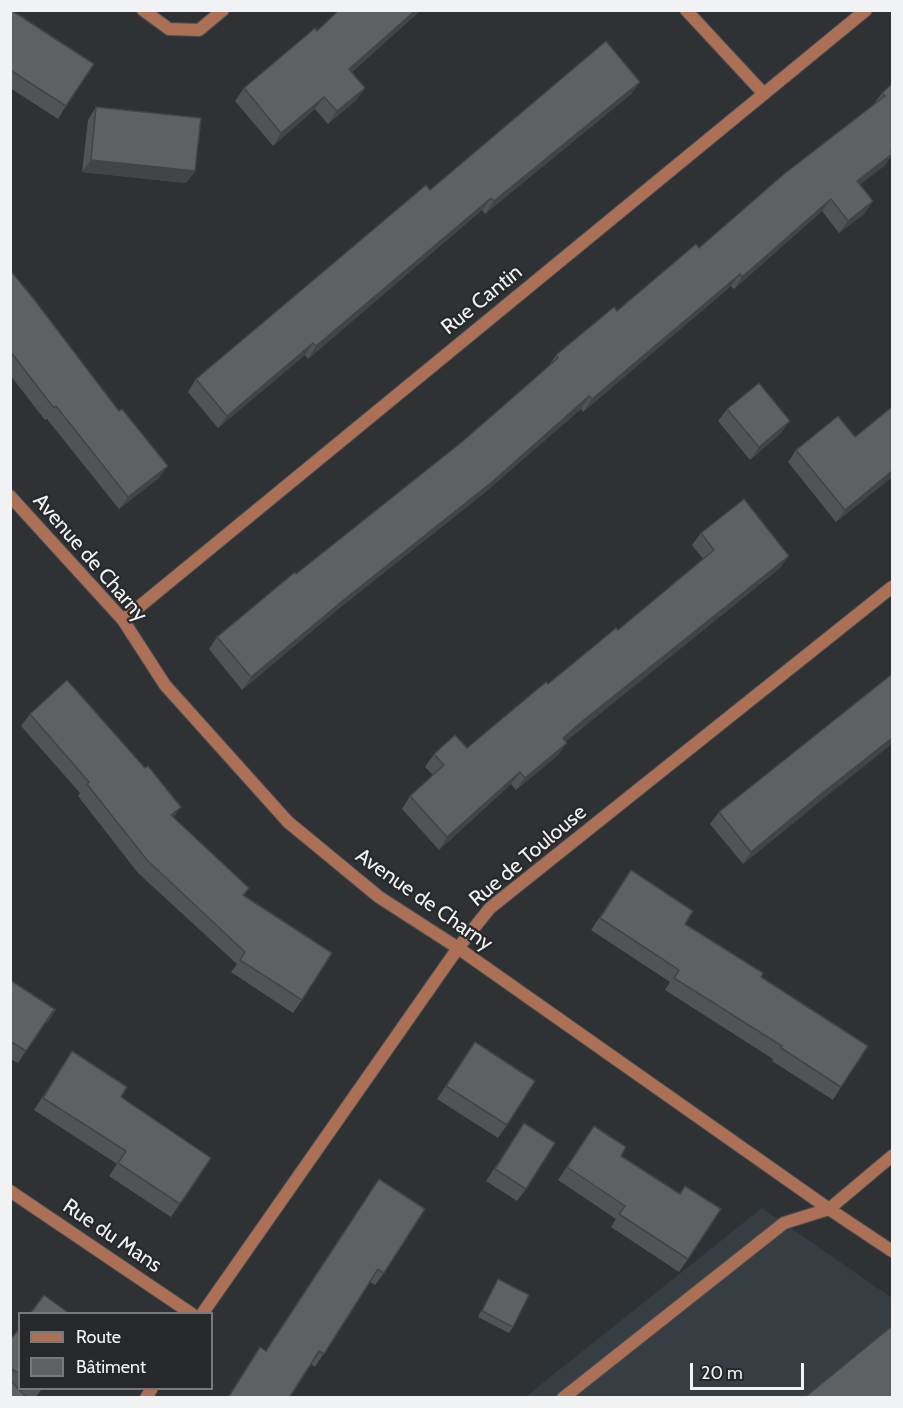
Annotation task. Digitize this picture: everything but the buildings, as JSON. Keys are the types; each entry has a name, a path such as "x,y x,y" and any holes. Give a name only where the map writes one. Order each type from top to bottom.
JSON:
{"street":[{"path":"142,10 169,29 199,30 223,10"},
{"path":"686,10 764,94"},
{"name":"Rue Cantin","path":"123,620 866,10"},
{"name":"Avenue de Charny","path":"10,496 123,620 165,685 288,822 379,897 458,948 892,1251"},
{"name":"Rue de Toulouse","path":"203,1312 458,948 490,908 892,587"},
{"path":"570,1396 784,1223 829,1209 892,1156"},
{"name":"Rue du Mans","path":"10,1191 189,1312"}],"shaded area":[{"path":"762,1208 892,1298 892,1397 524,1398"}]}
